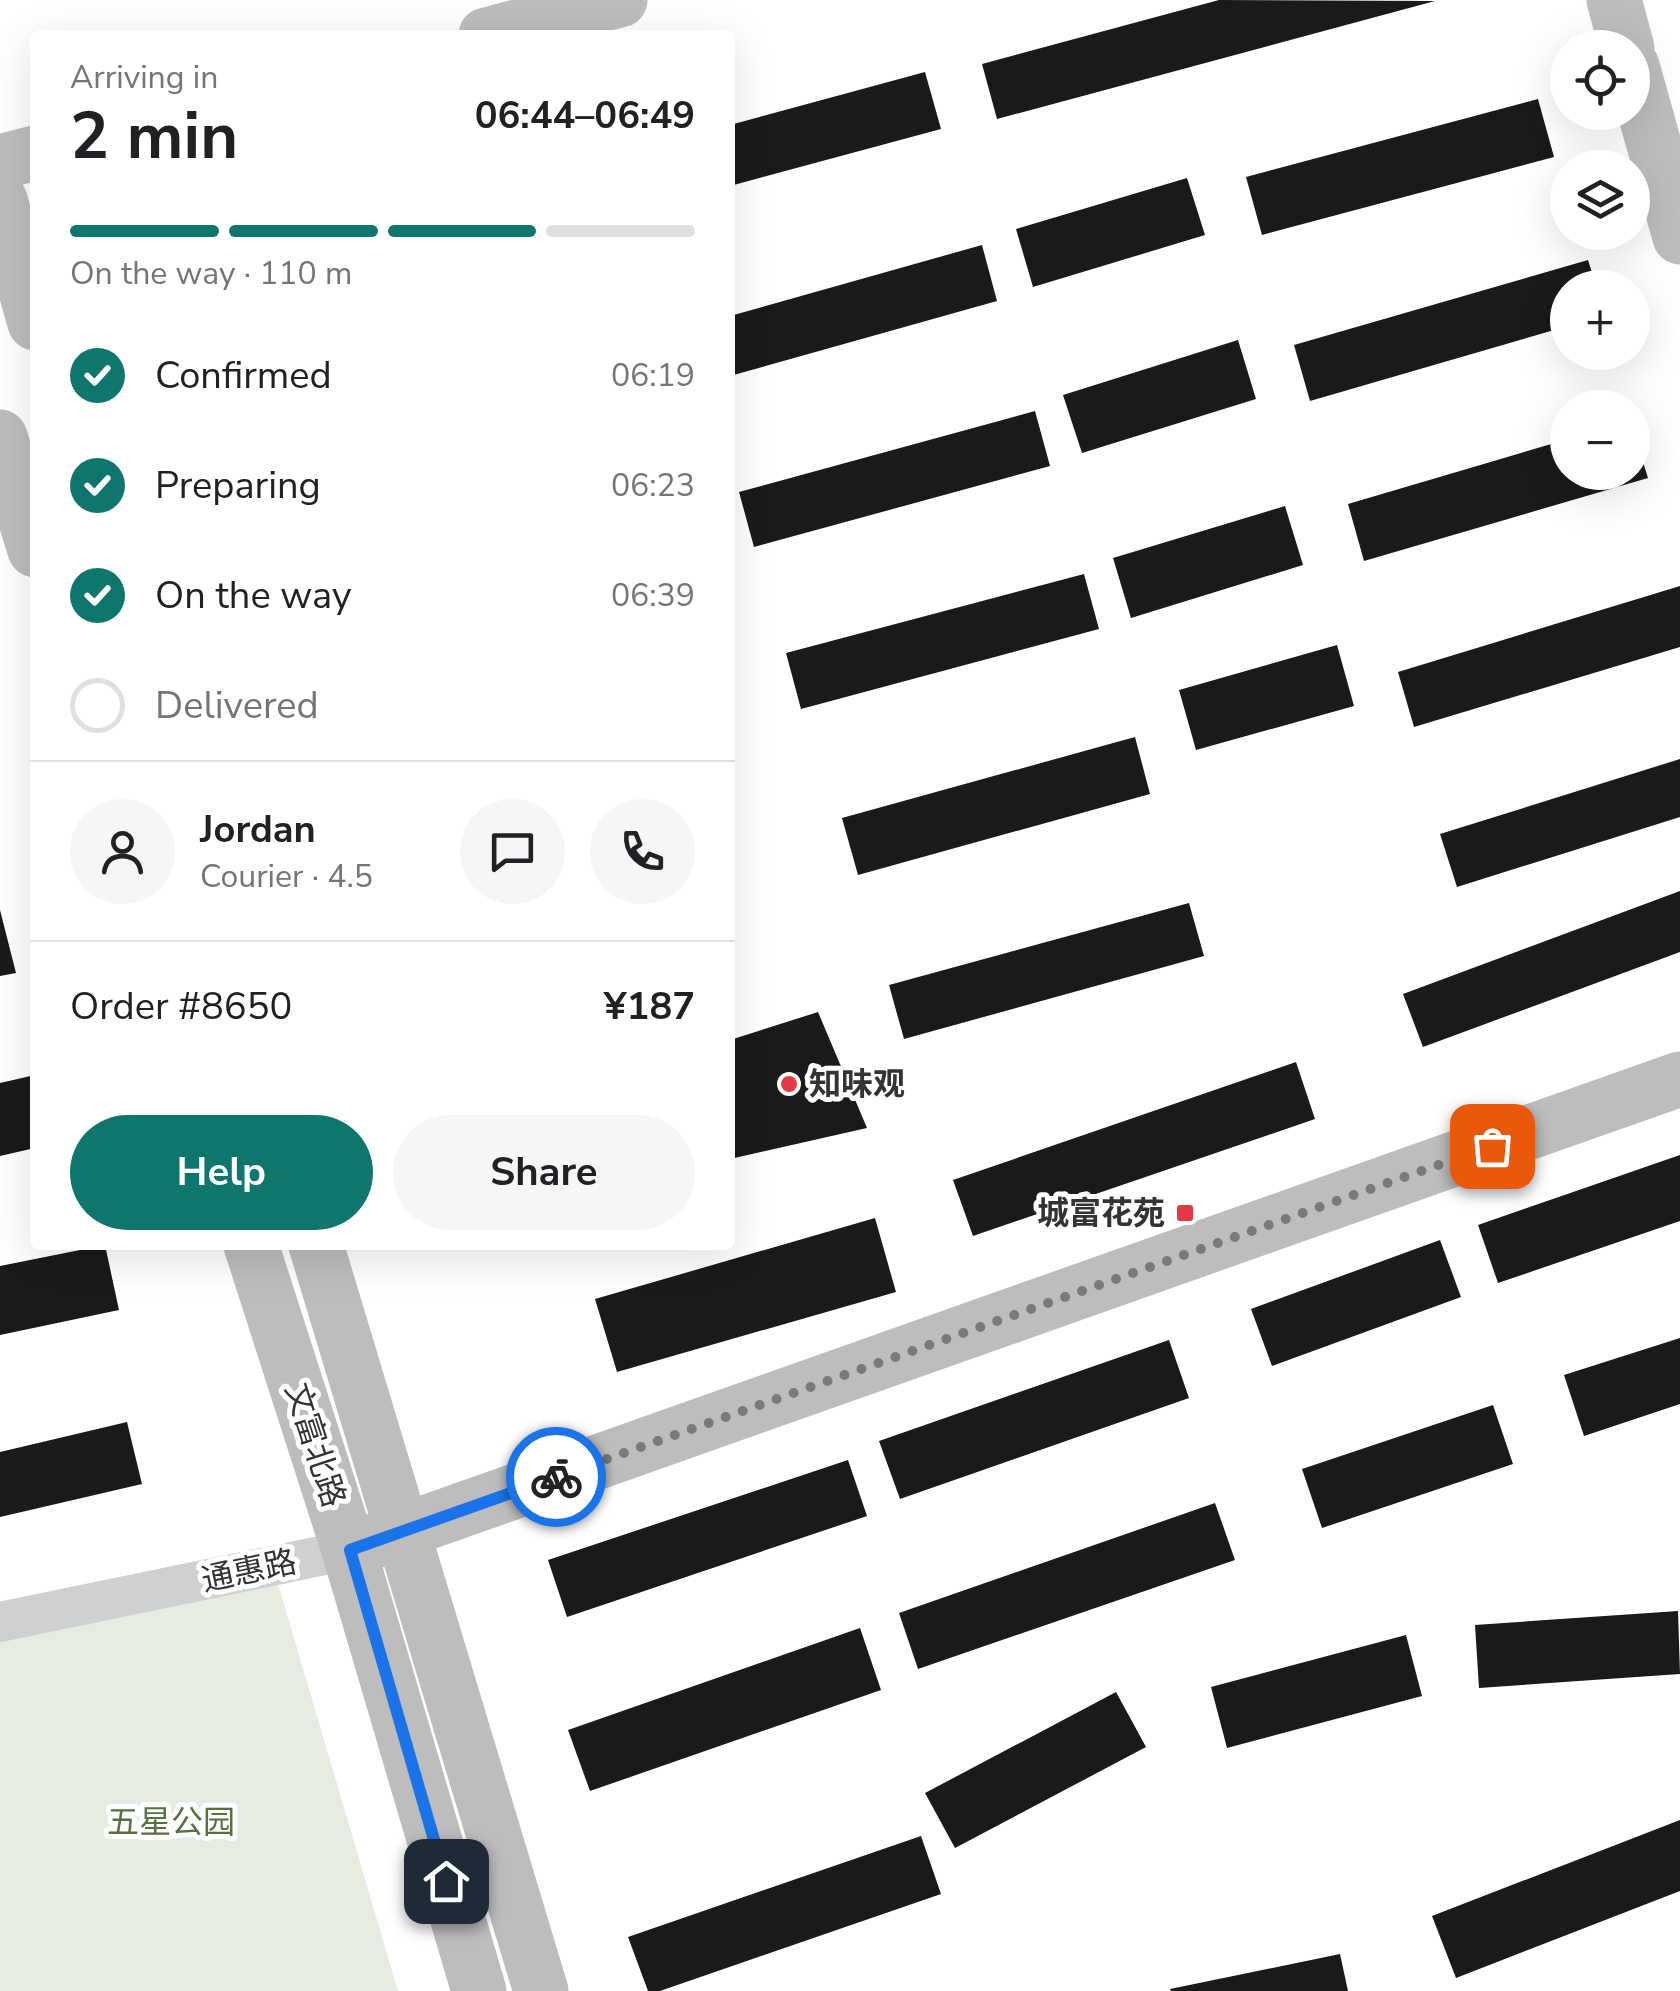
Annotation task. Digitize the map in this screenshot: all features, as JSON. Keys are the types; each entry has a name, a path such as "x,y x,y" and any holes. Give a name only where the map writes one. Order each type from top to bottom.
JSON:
{"main road":[{"path":"505,30 620,0"},
{"path":"1614,0 1622,30"},
{"path":"1650,130 1680,236"},
{"path":"0,162 30,153"},
{"path":"0,200 30,305"},
{"path":"0,437 30,534"},
{"name":"通惠路","path":"350,1550 1680,1079"},
{"name":"文富北路","path":"253,1250 350,1550 479,1991"},
{"name":"文富北路","path":"318,1250 540,1991"}],"street":[{"name":"通惠路","path":"0,1622 350,1550"}],"green space":[{"name":"五星公园","path":"274,1570 398,1991 0,1991 0,1634"}],"building":[{"path":"1219,0 1435,1 997,119 982,64"},
{"path":"925,72 941,129 735,185 735,124"},
{"path":"1538,99 1552,150 1550,158 1262,235 1246,177"},
{"path":"1187,178 1205,235 1033,287 1016,229"},
{"path":"982,245 997,301 735,375 735,315"},
{"path":"1588,260 1591,270 1553,270"},
{"path":"1550,271 1550,331 1310,401 1294,345"},
{"path":"1238,340 1256,399 1082,453 1063,395"},
{"path":"1035,411 1050,466 754,547 739,492"},
{"path":"1550,444 1550,490 1607,490 1364,561 1348,504"},
{"path":"1285,506 1303,565 1131,618 1113,558"},
{"path":"1084,574 1099,629 801,709 786,653"},
{"path":"1680,586 1680,647 1414,727 1398,672"},
{"path":"1337,645 1354,706 1196,750 1179,690"},
{"path":"1135,737 1150,794 858,875 842,818"},
{"path":"1680,759 1680,817 1457,887 1440,834"},
{"path":"1680,891 1680,952 1423,1047 1403,994"},
{"path":"1189,903 1204,956 904,1039 889,985"},
{"path":"0,910 16,973 0,976"},
{"name":"知味观","path":"818,1012 867,1128 735,1158 735,1038"},
{"path":"1296,1062 1315,1119 973,1236 953,1180"},
{"path":"30,1076 30,1149 0,1156 0,1083"},
{"path":"1680,1155 1680,1221 1498,1283 1478,1225"},
{"path":"875,1218 896,1292 617,1372 595,1299"},
{"path":"1440,1240 1461,1297 1272,1366 1251,1309"},
{"path":"80,1250 106,1250 119,1310 0,1335 0,1266"},
{"path":"1680,1338 1680,1404 1584,1436 1564,1375"},
{"path":"1169,1340 1189,1398 900,1499 879,1441"},
{"path":"1493,1405 1513,1464 1322,1528 1302,1469"},
{"path":"127,1422 142,1484 0,1517 0,1452"},
{"path":"848,1460 867,1516 567,1617 548,1560"},
{"path":"1215,1503 1235,1560 918,1669 899,1613"},
{"path":"1678,1611 1680,1674 1479,1688 1475,1625"},
{"path":"860,1628 881,1690 590,1791 568,1730"},
{"path":"1406,1635 1422,1696 1227,1748 1211,1687"},
{"path":"1116,1692 1146,1747 955,1848 925,1793"},
{"path":"1680,1820 1680,1891 1456,1978 1432,1916"},
{"path":"921,1836 941,1894 660,1991 648,1991 628,1937"},
{"path":"1340,1954 1348,1991 1170,1989"}],"way so far":[{"path":"556,1477 1492,1146"}],"place":[{"name":"知味观","path":"789,1084"},
{"name":"城富花苑","path":"1185,1213"}],"route":[{"path":"446,1881 350,1550 556,1477"}]}
